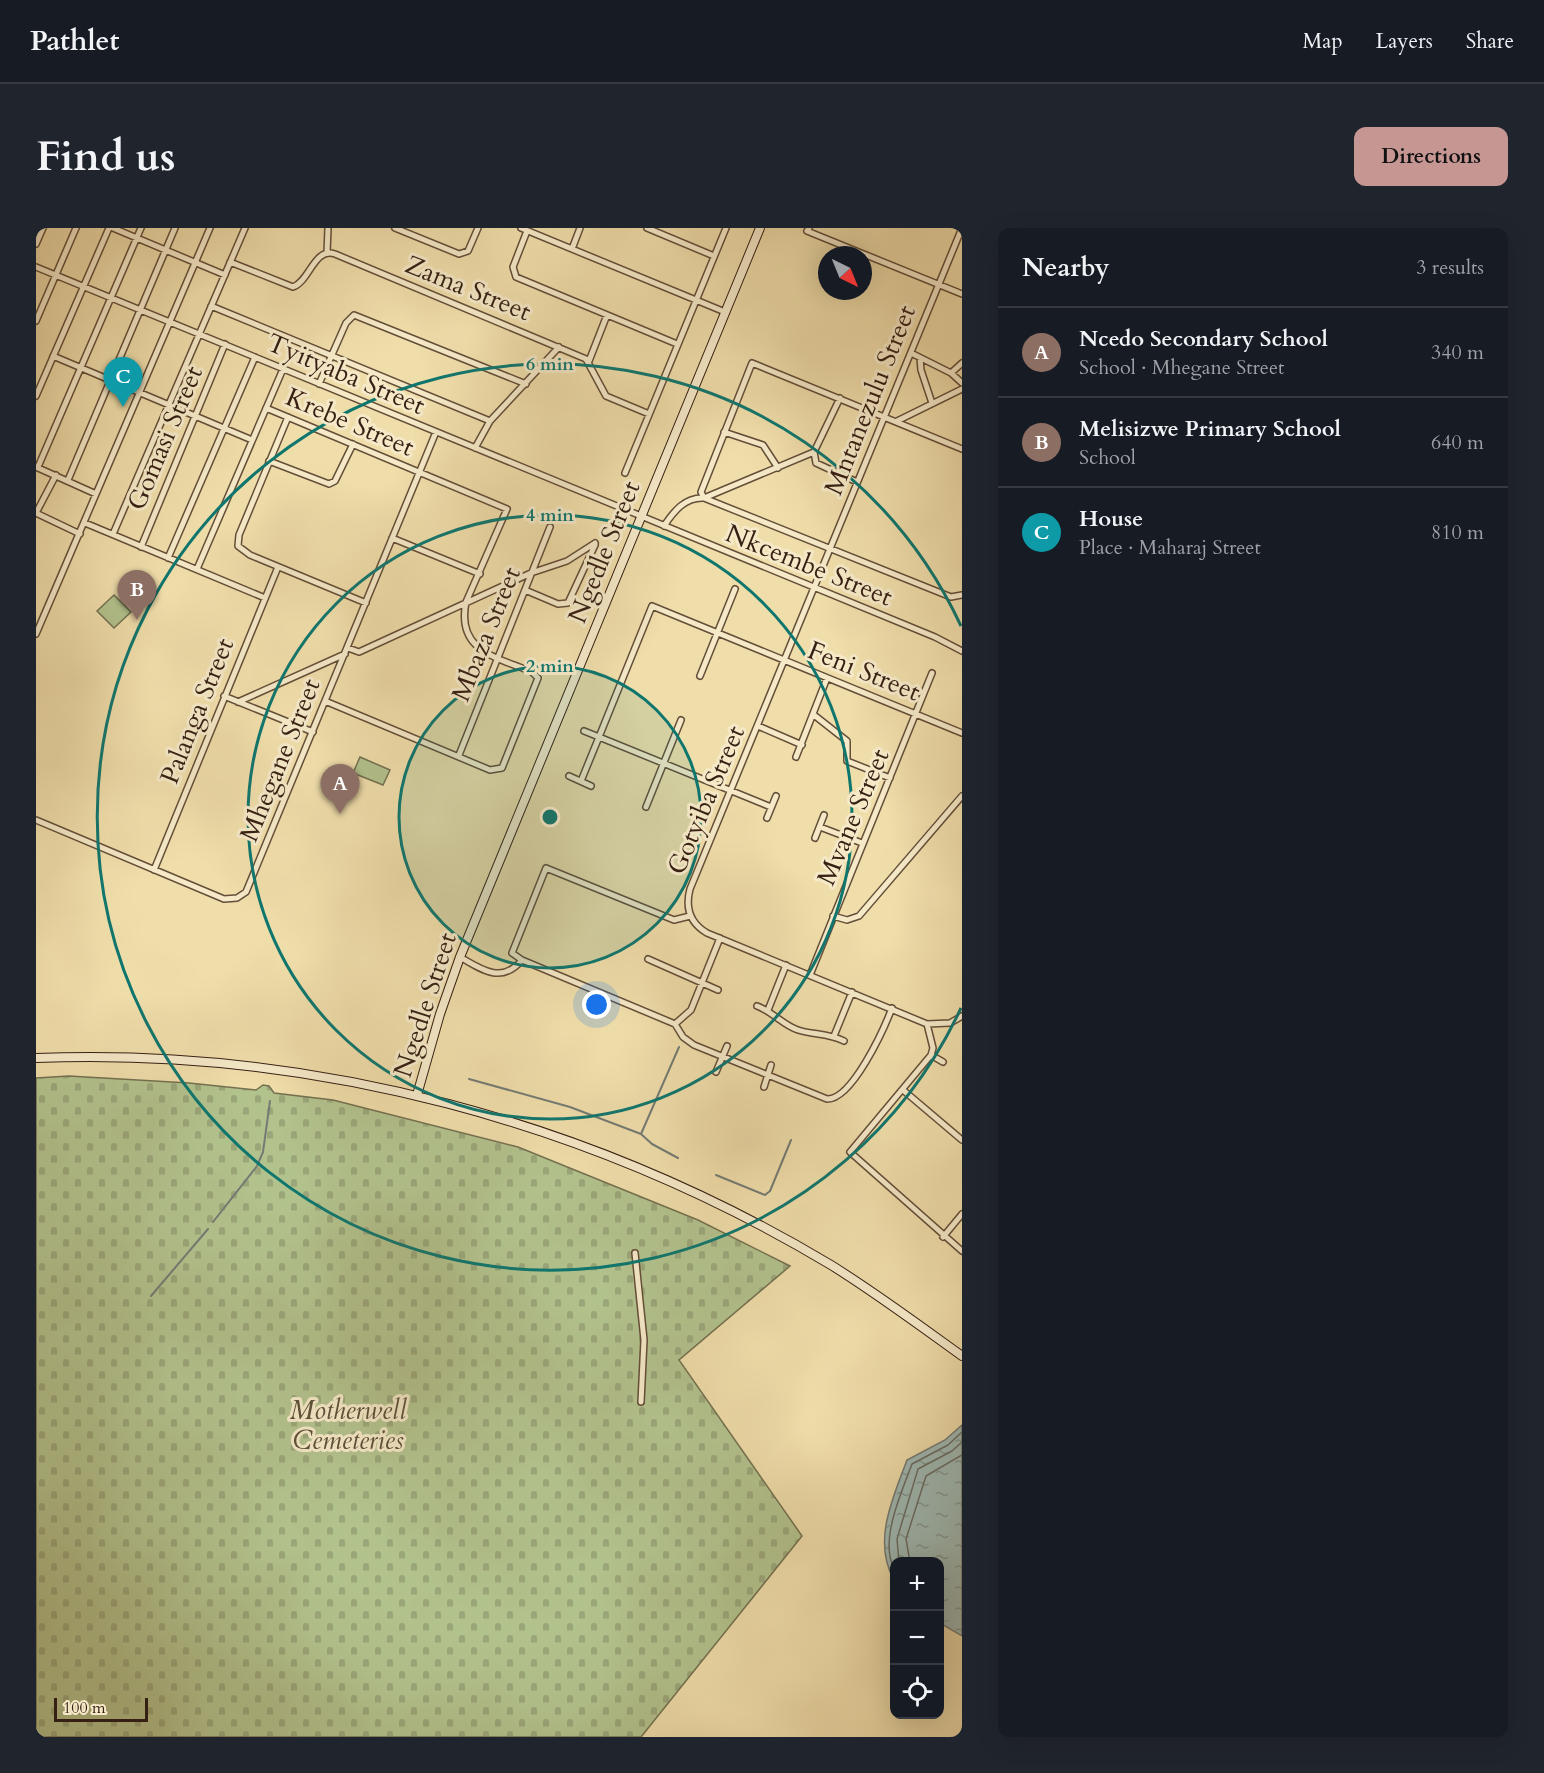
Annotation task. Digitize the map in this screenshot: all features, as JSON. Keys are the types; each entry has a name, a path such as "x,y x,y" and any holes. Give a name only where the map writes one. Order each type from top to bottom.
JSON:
{"main road":[{"name":"Ngedle Street","path":"417,1095 440,1014 460,957 760,228"},
{"path":"36,1058 116,1057 199,1061 297,1072 417,1095 569,1141 684,1188 833,1267 962,1356"}],"street":[{"path":"36,244 43,228"},
{"path":"36,321 76,228"},
{"path":"36,396 83,286 111,228 225,275"},
{"path":"96,494 37,467 141,228"},
{"path":"68,480 175,228"},
{"path":"36,634 38,624 85,523 210,228"},
{"path":"113,534 245,228"},
{"path":"230,262 293,287 299,285 320,257 327,253 328,228"},
{"path":"395,228 459,254 468,251 478,228"},
{"path":"572,249 580,228"},
{"path":"647,228 714,256"},
{"path":"625,473 726,228"},
{"path":"809,228 807,231 962,294"},
{"name":"Mntanezulu Street","path":"813,588 962,228"},
{"path":"677,344 516,277 513,267 524,229 725,312"},
{"name":"Zama Street","path":"327,253 589,361"},
{"name":"Tyityaba Street","path":"36,267 641,516"},
{"path":"212,306 490,421"},
{"path":"319,384 346,322 354,315 526,384"},
{"path":"607,315 589,361 606,396 649,414"},
{"name":"Gomasi Street","path":"141,547 225,344"},
{"path":"475,448 490,421 559,347"},
{"path":"911,353 951,373 962,383"},
{"path":"53,356 252,440"},
{"path":"168,558 255,357"},
{"path":"920,358 921,370 932,403"},
{"path":"704,498 701,492 703,484 752,363 885,415 962,449"},
{"path":"951,373 962,363"},
{"path":"196,569 283,369"},
{"path":"897,421 962,388"},
{"path":"840,398 814,452 816,463 857,482"},
{"name":"Krebe Street","path":"266,408 507,509 480,574"},
{"path":"288,417 237,544 242,551 366,603"},
{"name":"Mhegane Street","path":"36,820 224,900 231,900 241,895 250,885 436,432"},
{"path":"724,432 763,445 778,468"},
{"path":"269,461 329,484 335,481 353,444"},
{"path":"704,498 814,452"},
{"path":"56,475 36,513 80,534"},
{"path":"664,526 685,502 694,497 704,498 951,597 962,595"},
{"name":"Nkcembe Street","path":"641,516 935,637 962,651"},
{"path":"85,523 265,598"},
{"name":"Mbaza Street","path":"459,755 550,527"},
{"path":"325,702 459,755 490,770 502,768 539,682 532,672 480,649 468,636 463,618 466,602 480,574 392,538"},
{"path":"348,648 359,652 531,573 567,561 595,543 568,603 558,604 525,591"},
{"name":"Palanga Street","path":"154,870 278,567"},
{"name":"Gotyiba Street","path":"813,588 690,889 687,905 690,916 699,929 927,1024"},
{"path":"700,676 735,589"},
{"name":"Feni Street","path":"599,737 652,606 962,733"},
{"path":"238,702 345,654"},
{"name":"Mvane Street","path":"810,975 932,674"},
{"path":"796,757 827,678"},
{"path":"224,696 313,732"},
{"path":"814,716 846,741 847,760 890,778"},
{"path":"646,807 681,720"},
{"path":"758,726 802,745"},
{"path":"584,730 771,807"},
{"path":"581,781 599,737"},
{"path":"569,776 591,786"},
{"path":"767,818 776,796"},
{"path":"833,916 847,920 859,916 962,796"},
{"path":"815,838 824,815"},
{"path":"820,827 862,843"},
{"path":"690,916 674,920 546,868 512,949 515,956 522,960 675,1024 690,1043 827,1099 833,1099 871,1057 892,1008"},
{"path":"675,1024 689,1013 720,938"},
{"path":"460,957 486,972 502,975 513,970 522,960"},
{"path":"648,959 718,990"},
{"path":"768,1010 786,965"},
{"path":"834,1036 852,992"},
{"path":"757,1006 768,1010 799,1030 834,1036 843,1041"},
{"path":"962,1016 950,1023 927,1024 933,1048 931,1055 850,1152 943,1237 962,1251"},
{"path":"716,1072 727,1046"},
{"path":"931,1055 943,1062"},
{"path":"764,1087 771,1065"},
{"path":"903,1090 962,1140"},
{"path":"943,1237 962,1214"},
{"path":"635,1252 644,1340 641,1402"}],"green space":[{"path":"114,595 131,612 114,628 97,611"},
{"path":"360,757 390,770 383,785 353,773"},
{"name":"Motherwell Cemeteries","path":"69,1076 189,1083 256,1090 263,1085 269,1086 274,1093 333,1100 518,1147 698,1220 790,1266 679,1360 802,1536 641,1737 36,1737 36,1078"}],"water":[{"path":"962,1425 962,1636 944,1625 944,1557 890,1557 890,1570 885,1550 887,1520 907,1460 945,1440"}],"waterway":[{"path":"469,1079 570,1107 641,1134 679,1047"},
{"path":"213,1222 257,1166 263,1152 270,1101"},
{"path":"641,1134 652,1144 678,1158"},
{"path":"716,1175 765,1195 770,1191 791,1140"},
{"path":"151,1296 208,1229"}],"place":[{"name":"House","path":"123,407"},
{"name":"Melisizwe Primary School","path":"137,620"},
{"name":"Ncedo Secondary School","path":"340,814"}]}
